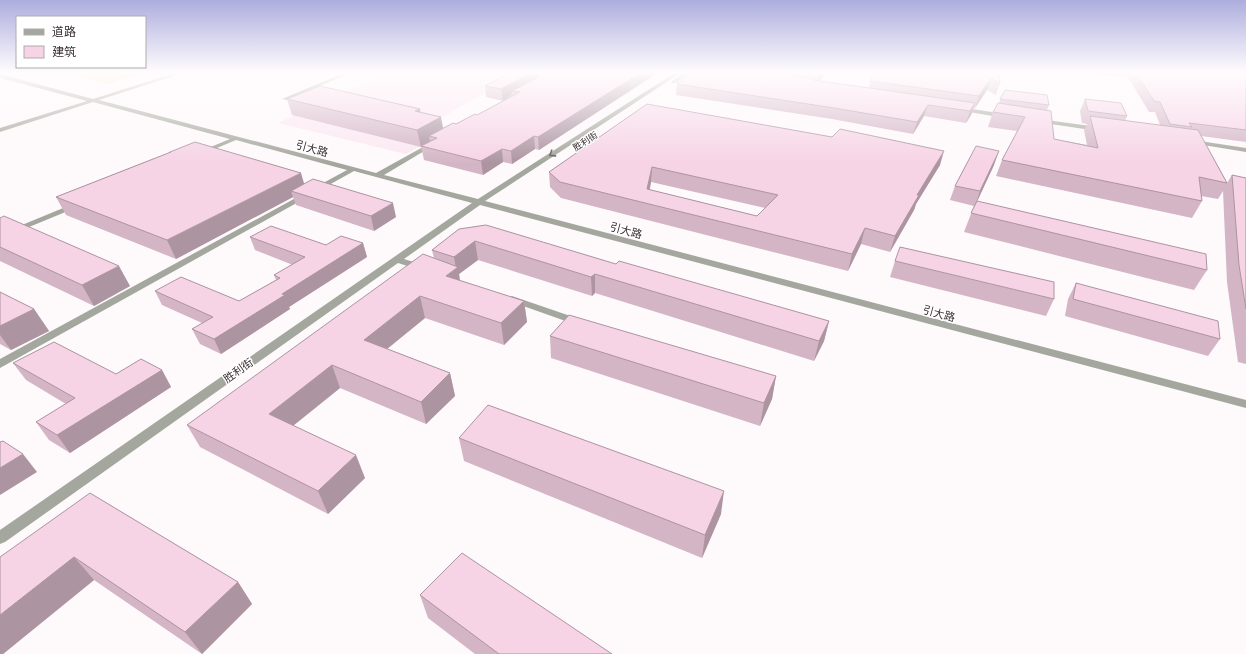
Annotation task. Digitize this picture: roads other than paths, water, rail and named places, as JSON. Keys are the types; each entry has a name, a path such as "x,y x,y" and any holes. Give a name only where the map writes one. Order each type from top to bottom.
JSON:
{"street":[{"path":"0,130 87,103"},
{"name":"引大路","path":"98,103 1246,404"},
{"name":"胜利街","path":"0,538 477,203 632,103"},
{"name":"胜利街","path":"477,203 502,194 642,103"},
{"path":"955,109 1009,116"},
{"path":"1032,120 1101,129"},
{"path":"376,176 443,138"},
{"path":"197,154 234,139"},
{"path":"1185,141 1246,150"},
{"path":"0,364 351,170"},
{"path":"0,237 80,204"},
{"path":"396,259 434,272"},
{"path":"502,296 585,325"}]}
